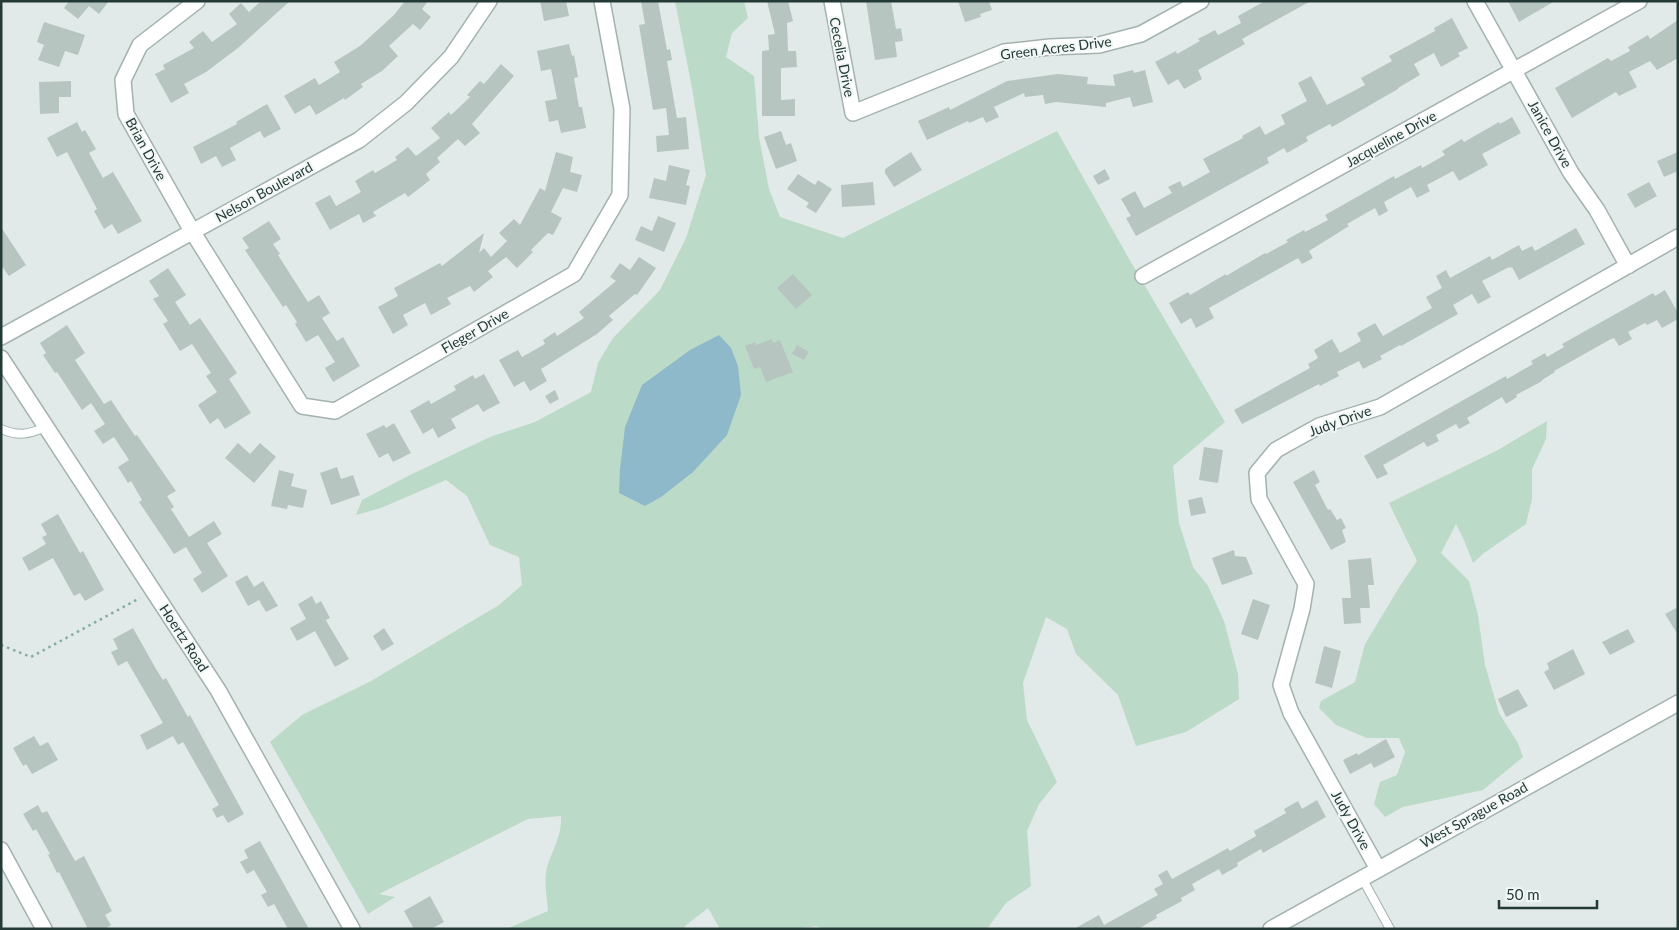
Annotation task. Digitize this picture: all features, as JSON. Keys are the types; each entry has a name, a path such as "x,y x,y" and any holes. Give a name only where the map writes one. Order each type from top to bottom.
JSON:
{"street":[{"name":"Brian Drive","path":"192,231 126,114 123,80 140,45 197,1"},
{"name":"Nelson Boulevard","path":"1,337 359,140 406,103 451,57 489,1"},
{"name":"Fleger Drive","path":"192,231 302,406 335,411 574,274 620,195 622,109 602,1"},
{"name":"Cecelia Drive","path":"832,1 853,113"},
{"name":"Green Acres Drive","path":"853,113 1004,52 1050,47 1099,45 1141,34 1200,1"},
{"name":"Janice Drive","path":"1475,1 1571,173 1597,210 1628,266"},
{"name":"Jacqueline Drive","path":"1143,276 1639,1"},
{"name":"Judy Drive","path":"1378,869 1292,713 1281,685 1302,610 1306,584 1259,499 1257,473 1276,450 1320,426 1380,407 1678,236"},
{"name":"Hoertz Road","path":"1,358 218,690 352,929"},
{"name":"West Sprague Road","path":"1271,929 1678,703"},
{"path":"1,850 44,929"}],"lane":[{"path":"1,429 13,434 27,434 47,427"},
{"path":"1362,878 1390,929"}],"path":[{"path":"1,645 31,657 140,598"}],"green space":[{"path":"675,1 744,1 748,18 732,33 726,57 754,76 759,137 769,189 780,217 843,238 1057,131 1128,257 1225,422 1173,466 1179,523 1193,567 1208,586 1224,621 1238,674 1239,699 1186,732 1136,746 1118,695 1076,654 1067,629 1046,617 1023,683 1027,720 1057,782 1039,804 1027,831 1031,886 1006,903 987,929 825,929 816,926 797,929 720,929 708,908 685,926 684,929 506,929 548,911 546,876 548,864 559,835 561,816 528,819 379,894 395,897 368,914 270,742 302,715 371,681 499,605 522,585 519,557 490,545 467,496 446,480 381,508 356,515 362,500 490,437 535,422 591,392 598,363 613,338 660,290 686,238 706,175"},
{"path":"1547,421 1546,439 1532,469 1532,499 1526,524 1484,553 1473,563 1456,524 1441,553 1469,581 1478,615 1485,665 1499,713 1518,743 1523,757 1483,790 1403,807 1385,817 1374,804 1380,782 1397,775 1405,752 1399,738 1367,738 1336,725 1319,708 1321,701 1355,682 1365,644 1417,561 1389,503 1496,451"}],"water":[{"path":"719,335 731,348 738,366 741,395 727,435 693,472 661,497 645,506 619,493 625,427 642,385 690,350"}],"building":[{"path":"69,1 109,1 99,14 89,6 78,19 64,8"},
{"path":"261,1 290,1 238,48 206,72 184,84 189,93 171,103 155,74 165,69 163,65 194,48 189,42 203,31 212,42 237,24 229,14 241,3 249,12"},
{"path":"405,1 428,1 422,9 431,17 420,30 413,24 389,46 398,56 382,71 361,84 363,87 345,100 344,98 316,115 310,105 295,114 284,96 315,78 319,85 340,72 334,62 360,46 394,15"},
{"path":"540,1 566,1 569,16 544,21"},
{"path":"641,1 658,1 667,50 670,49 672,60 667,61 677,118 686,117 689,149 657,152 656,136 669,135 666,108 653,110 639,25 645,24"},
{"path":"767,1 788,1 793,21 787,23 788,51 796,51 797,67 781,68 781,100 795,99 795,116 762,116 762,51 769,50 768,35 775,34"},
{"path":"866,1 891,1 896,29 901,28 903,41 895,42 897,57 875,60"},
{"path":"958,1 989,1 992,10 980,14 981,17 965,22"},
{"path":"1265,1 1311,1 1242,39 1245,44 1198,70 1202,79 1184,89 1178,79 1168,85 1155,62 1176,51 1177,54 1215,30 1218,35 1241,23 1238,16"},
{"path":"1508,1 1555,1 1519,22"},
{"path":"1452,18 1468,48 1458,53 1460,56 1441,67 1434,53 1414,64 1420,75 1398,89 1332,127 1330,124 1306,137 1308,141 1287,153 1284,148 1267,158 1269,163 1136,236 1126,218 1131,216 1121,199 1135,191 1144,208 1172,193 1168,187 1180,181 1183,187 1210,172 1203,159 1243,138 1242,136 1260,126 1265,135 1285,124 1281,115 1307,101 1298,83 1311,76 1327,105 1365,85 1361,78 1392,61 1389,56 1435,31 1434,28"},
{"path":"1678,20 1678,58 1657,70 1650,61 1629,72 1637,87 1619,96 1616,92 1572,118 1555,88 1608,58 1611,61 1630,51 1628,47 1648,35 1650,39"},
{"path":"44,22 85,35 78,55 65,51 59,67 38,60 44,45 37,42"},
{"path":"569,44 572,56 574,55 578,77 574,78 579,107 582,107 586,128 561,133 558,120 549,122 545,101 557,99 551,69 541,71 537,51"},
{"path":"501,64 514,76 472,124 480,133 465,146 458,139 437,158 440,162 426,174 430,180 408,197 405,193 373,212 376,216 363,223 359,214 330,230 315,203 330,195 336,206 361,192 355,181 373,170 375,173 397,160 395,157 408,147 416,156 440,138 431,128 449,112 451,115 470,97 467,95 480,81 484,84"},
{"path":"1133,70 1134,73 1145,70 1153,102 1133,107 1130,97 1106,103 1106,107 1056,102 1045,104 1043,95 1025,97 1024,93 994,107 999,117 986,123 983,117 969,123 968,121 927,140 918,121 949,107 950,110 1007,81 1058,74 1088,77 1087,84 1115,86 1113,75"},
{"path":"71,81 71,97 59,97 59,113 40,114 39,82"},
{"path":"267,104 281,129 264,138 260,131 230,148 236,160 222,167 216,156 201,164 193,147 237,124 236,122"},
{"path":"1512,117 1521,133 1482,154 1488,165 1459,181 1453,171 1427,185 1430,191 1417,198 1411,187 1384,202 1388,211 1379,216 1375,208 1347,224 1349,226 1309,251 1313,258 1302,264 1298,258 1209,308 1214,318 1196,328 1191,318 1181,324 1169,303 1188,292 1190,295 1288,242 1286,240 1304,230 1305,232 1328,220 1325,215 1394,176 1395,179 1421,165 1422,168 1445,155 1442,151 1462,139 1464,142 1499,122 1500,124"},
{"path":"77,122 82,132 85,130 96,149 89,153 103,178 113,172 142,221 118,234 112,224 104,229 94,211 97,209 67,152 57,157 47,138"},
{"path":"781,131 786,145 791,143 797,161 776,169 764,137"},
{"path":"556,152 573,157 570,172 582,175 577,192 563,188 551,212 562,218 553,235 548,233 517,268 506,257 488,271 493,277 474,292 470,286 447,298 451,304 431,315 425,303 403,315 408,325 393,334 378,307 398,296 394,288 440,263 442,266 484,233 479,253 484,248 491,257 507,241 499,233 514,219 520,225 540,188 545,191"},
{"path":"911,152 922,170 894,187 885,173 885,169"},
{"path":"1678,152 1678,171 1664,177 1657,161"},
{"path":"669,165 690,170 686,185 690,186 686,205 649,198 654,178 666,181"},
{"path":"1105,169 1110,179 1098,185 1093,176"},
{"path":"798,174 815,185 818,180 832,189 816,213 806,207 809,203 787,189"},
{"path":"873,182 875,205 842,207 841,185"},
{"path":"1649,182 1657,196 1635,208 1627,194"},
{"path":"658,216 676,223 664,252 635,240 641,226 652,231"},
{"path":"269,221 281,239 273,244 280,254 278,255 308,302 319,295 330,313 322,318 337,341 343,337 360,366 333,382 325,368 335,362 318,335 306,342 295,324 297,322 286,305 283,307 245,250 249,248 242,238"},
{"path":"1,227 26,265 9,276 1,265"},
{"path":"1576,228 1585,244 1519,280 1512,267 1509,267 1482,281 1491,297 1478,304 1472,294 1453,305 1458,314 1380,356 1382,359 1363,369 1359,361 1337,372 1339,376 1320,386 1319,384 1242,424 1234,410 1310,368 1308,364 1318,358 1314,350 1332,339 1340,353 1361,341 1357,333 1375,323 1383,336 1432,308 1426,297 1442,288 1436,276 1446,270 1450,278 1490,256 1492,260 1519,245 1522,251 1532,246 1535,251"},
{"path":"639,257 656,268 637,295 635,294 609,316 613,320 597,334 541,369 547,381 530,391 524,381 514,387 499,360 518,350 522,357 545,344 543,340 555,332 557,336 584,318 579,312 616,281 610,277 620,263 630,270"},
{"path":"168,268 186,295 175,302 190,325 200,318 237,373 229,379 251,413 225,429 218,418 210,424 198,405 217,392 206,376 211,373 192,344 180,351 163,324 168,321 153,299 159,296 149,281"},
{"path":"793,274 812,295 796,309 777,288"},
{"path":"1665,290 1678,313 1678,319 1662,328 1657,320 1647,325 1645,323 1628,332 1632,339 1619,346 1614,338 1611,339 1554,371 1542,381 1516,395 1517,397 1506,404 1502,397 1467,418 1470,423 1459,429 1456,424 1436,435 1439,441 1427,447 1424,442 1383,465 1388,474 1377,479 1364,456 1506,376 1507,379 1533,364 1531,361 1545,353 1547,357 1564,347 1562,344 1653,293 1655,296"},
{"path":"67,325 85,353 75,360 104,404 111,400 176,491 167,496 174,507 171,509 189,537 214,521 222,534 207,543 228,576 202,593 193,579 202,573 186,547 174,554 139,502 142,500 131,481 128,483 118,467 129,460 114,437 103,444 94,431 105,424 91,403 82,410 57,372 55,373 43,355 46,353 40,343"},
{"path":"772,339 773,343 780,340 793,372 766,382 760,367 754,369 745,346 755,342 756,345"},
{"path":"797,345 809,352 804,360 792,354"},
{"path":"484,374 500,403 483,412 478,404 451,419 456,428 438,438 433,428 423,434 410,411 429,400 431,404 456,390 454,386 473,375 475,379"},
{"path":"555,390 559,399 550,404 545,396"},
{"path":"394,423 411,453 393,462 388,453 379,458 366,434 384,425 386,428"},
{"path":"238,443 250,454 260,443 276,457 254,483 225,458"},
{"path":"1204,447 1223,450 1218,483 1199,480"},
{"path":"337,467 341,479 353,475 360,495 331,505 320,473"},
{"path":"279,470 294,474 291,486 307,490 303,508 288,505 287,509 271,506"},
{"path":"1314,470 1320,482 1315,485 1328,510 1330,509 1337,520 1341,518 1346,528 1342,530 1346,542 1331,550 1293,482"},
{"path":"1202,497 1206,513 1191,516 1188,500"},
{"path":"58,514 80,553 83,551 104,590 85,601 80,593 74,596 53,558 29,571 22,558 46,544 42,537 47,535 41,524"},
{"path":"1234,550 1235,556 1246,557 1253,574 1222,585 1212,558"},
{"path":"1371,558 1374,585 1368,585 1370,608 1360,608 1361,623 1344,624 1342,598 1351,598 1348,560"},
{"path":"247,575 254,587 263,581 278,606 266,612 259,600 248,606 235,582"},
{"path":"312,596 316,604 321,601 330,618 326,620 349,659 335,667 315,631 297,641 290,628 306,619 298,604"},
{"path":"1253,599 1270,605 1258,640 1241,634"},
{"path":"1678,607 1678,635 1665,614"},
{"path":"133,628 163,680 166,678 188,717 190,715 244,814 228,823 223,815 217,818 212,809 219,805 183,742 178,745 173,736 147,750 140,735 163,723 127,661 118,666 111,652 118,649 113,639"},
{"path":"384,628 394,644 382,651 373,636"},
{"path":"1628,629 1635,642 1610,655 1602,642"},
{"path":"1324,646 1341,651 1332,688 1315,683"},
{"path":"1573,649 1585,674 1554,690 1544,672 1549,669 1547,663"},
{"path":"1518,689 1528,706 1506,717 1498,699"},
{"path":"34,736 40,746 48,742 58,760 32,774 26,764 23,766 13,748"},
{"path":"1386,739 1395,757 1374,768 1371,763 1350,774 1343,760 1357,753 1358,755"},
{"path":"1317,800 1326,817 1263,853 1261,849 1237,863 1238,866 1222,875 1219,869 1192,884 1195,890 1181,898 1182,901 1156,915 1157,918 1138,929 1074,929 1099,915 1104,925 1158,895 1154,889 1163,884 1158,875 1167,870 1172,879 1228,848 1230,851 1256,836 1254,831 1286,813 1284,809 1298,801 1302,809"},
{"path":"38,805 42,813 47,811 75,861 84,856 112,911 105,915 111,925 105,929 88,929 59,872 57,873 48,855 50,854 36,829 33,831 23,814"},
{"path":"260,841 309,929 288,929 274,904 268,907 261,895 267,892 254,870 247,874 240,862 248,858 244,850"},
{"path":"430,896 444,922 431,929 414,929 404,911"}]}
